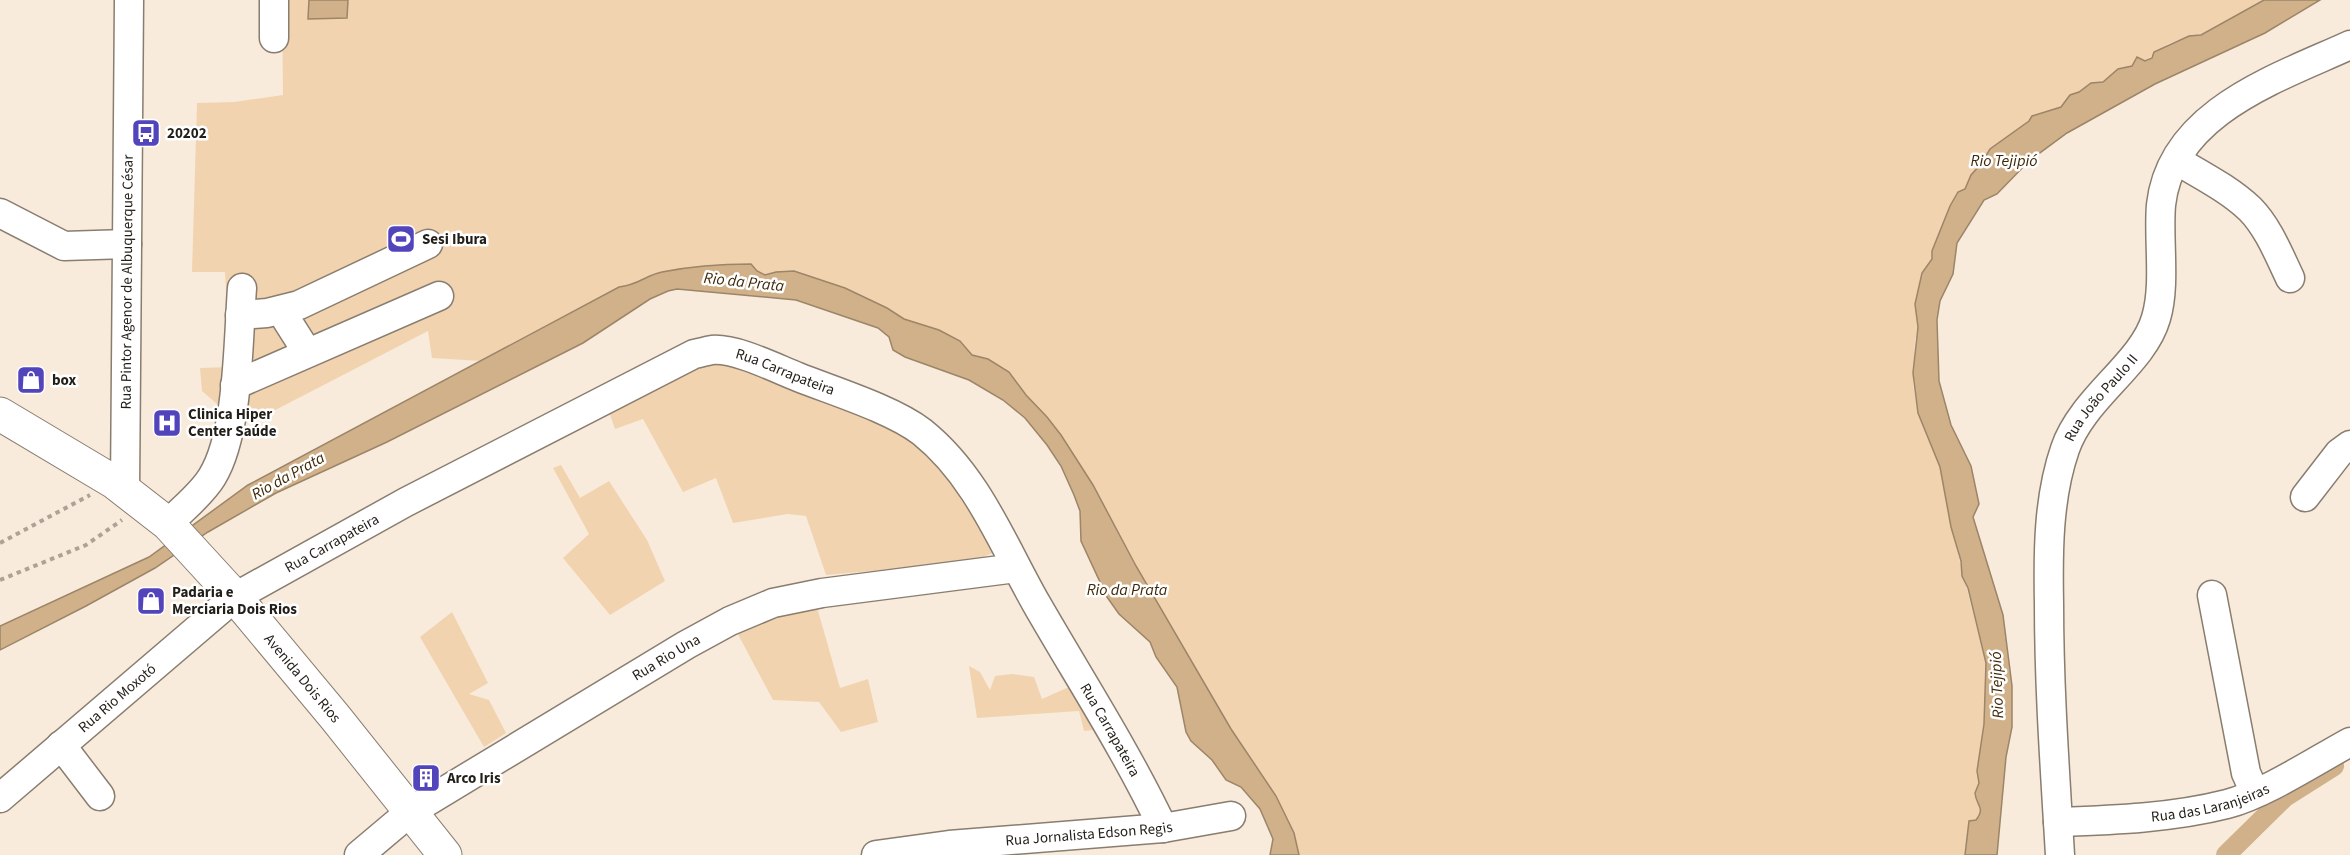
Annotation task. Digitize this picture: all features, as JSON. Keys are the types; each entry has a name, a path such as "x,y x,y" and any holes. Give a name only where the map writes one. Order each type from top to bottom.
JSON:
{"main road":[{"name":"Avenida Dois Rios","path":"0,414 154,514 234,597 335,717 445,855"}],"street":[{"name":"Rua Pintor Agenor de Albuquerque César","path":"129,0 127,244 154,514"},
{"path":"274,0 274,38"},
{"name":"Rua João Paulo II","path":"2060,855 2049,681 2049,573 2051,521 2058,472 2066,447 2078,423 2133,356 2156,320 2159,302 2160,218 2163,186 2176,160 2198,129 2229,104 2350,45"},
{"path":"2176,160 2250,210 2261,223 2290,278"},
{"path":"0,213 64,246 127,244"},
{"path":"154,514 203,489 218,465 226,440 235,385 241,302 281,311 428,244"},
{"path":"235,385 439,296"},
{"path":"281,311 307,352"},
{"name":"Rua Carrapateira","path":"234,597 406,502 694,354 712,350 725,351 891,414 921,431 960,469 976,491 1016,568 1142,784 1163,828"},
{"path":"2305,497 2339,453 2350,445"},
{"name":"Rua Rio Una","path":"359,855 410,812 686,645 730,621 773,603 822,593 1016,568"},
{"path":"2212,595 2246,773 2255,793"},
{"name":"Rua Rio Moxotó","path":"0,798 234,597"},
{"name":"Rua das Laranjeiras","path":"2058,822 2127,819 2228,804 2255,793 2350,742"},
{"path":"61,745 100,796"},
{"name":"Rua Jornalista Edson Regis","path":"876,855 949,845 1163,828 1231,816"}],"path":[{"path":"0,543 154,514"},
{"path":"0,580 154,514"}],"shaded area":[{"path":"282,0 2264,0 2201,35 2189,36 2168,44 2145,61 2137,57 2132,66 2112,74 2103,82 2091,83 2061,107 2032,116 2029,121 1990,149 1981,165 1971,175 1965,189 1958,192 1950,206 1932,251 1932,259 1922,273 1915,304 1918,327 1913,384 1918,413 1938,458 1951,527 1986,663 1984,724 1977,771 1979,783 1975,793 1980,812 1976,820 1969,822 1965,855 1299,855 1294,833 1276,796 1231,729 1136,566 1093,485 1047,417 1026,395 1009,372 988,359 972,356 960,341 939,330 904,319 887,308 845,289 794,272 776,272 765,275 757,271 659,272 633,286 619,287 481,361 432,358 428,331 256,420 241,389 217,404 202,391 200,368 231,367 225,272 192,272 197,103 234,102 283,95"},
{"path":"723,356 903,427 938,455 997,551 972,562 826,575 806,516 788,514 733,523 716,478 683,492 643,419 615,429 608,409"},
{"path":"561,465 580,498 609,481 647,540 665,581 610,615 563,558 589,534 553,468"},
{"path":"815,600 840,688 868,679 878,722 841,732 819,702 773,700 733,625"},
{"path":"452,612 488,683 469,694 489,700 506,733 484,747 420,637"},
{"path":"969,666 980,672 990,690 995,676 1012,674 1034,677 1042,699 1078,683 1103,729 1084,731 1079,711 977,718"}],"water":[{"path":"309,0 348,0 347,18 308,19"},
{"name":"Rio Tejipió","path":"2264,0 2320,0 2265,33 2155,84 2067,133 2029,161 1997,194 1984,200 1957,243 1953,274 1940,301 1937,320 1939,381 1951,425 1971,466 1979,504 1973,517 2003,615 2012,686 2012,727 2006,757 1997,855 1965,855 1969,821 1976,820 1980,812 1975,793 1979,783 1977,771 1984,724 1986,663 1968,588 1962,576 1961,561 1951,527 1940,467 1918,413 1913,373 1918,327 1915,304 1922,273 1932,259 1932,251 1950,206 1958,192 1965,189 1971,175 1990,149 2029,121 2032,116 2061,107 2070,95 2079,92 2091,83 2103,82 2118,69 2132,66 2137,57 2145,61 2152,58 2154,52 2189,36 2201,35"},
{"name":"Rio da Prata","path":"751,264 765,275 794,271 845,288 887,308 904,319 939,330 960,341 972,355 988,359 1009,372 1061,435 1093,485 1136,566 1231,729 1276,796 1294,833 1299,855 1270,855 1273,839 1260,809 1241,787 1226,780 1212,760 1191,741 1186,732 1177,687 1156,657 1150,642 1119,614 1107,597 1081,541 1080,511 1061,466 1025,418 1003,400 969,380 905,357 893,350 889,337 878,328 796,300 677,289 668,291 650,299 583,343 387,442 276,493 208,532 155,568 0,650 0,626 149,557 248,485 619,287 656,273 673,270"}],"waterway":[{"path":"2226,855 2285,797 2334,766"}],"place":[{"name":"20202","path":"146,133"},
{"name":"Sesi Ibura","path":"401,239"},
{"name":"box","path":"31,380"},
{"name":"Clinica Hiper Center Saúde","path":"167,423"},
{"name":"Padaria e Merciaria Dois Rios","path":"151,601"},
{"name":"Arco Iris","path":"426,778"}]}
